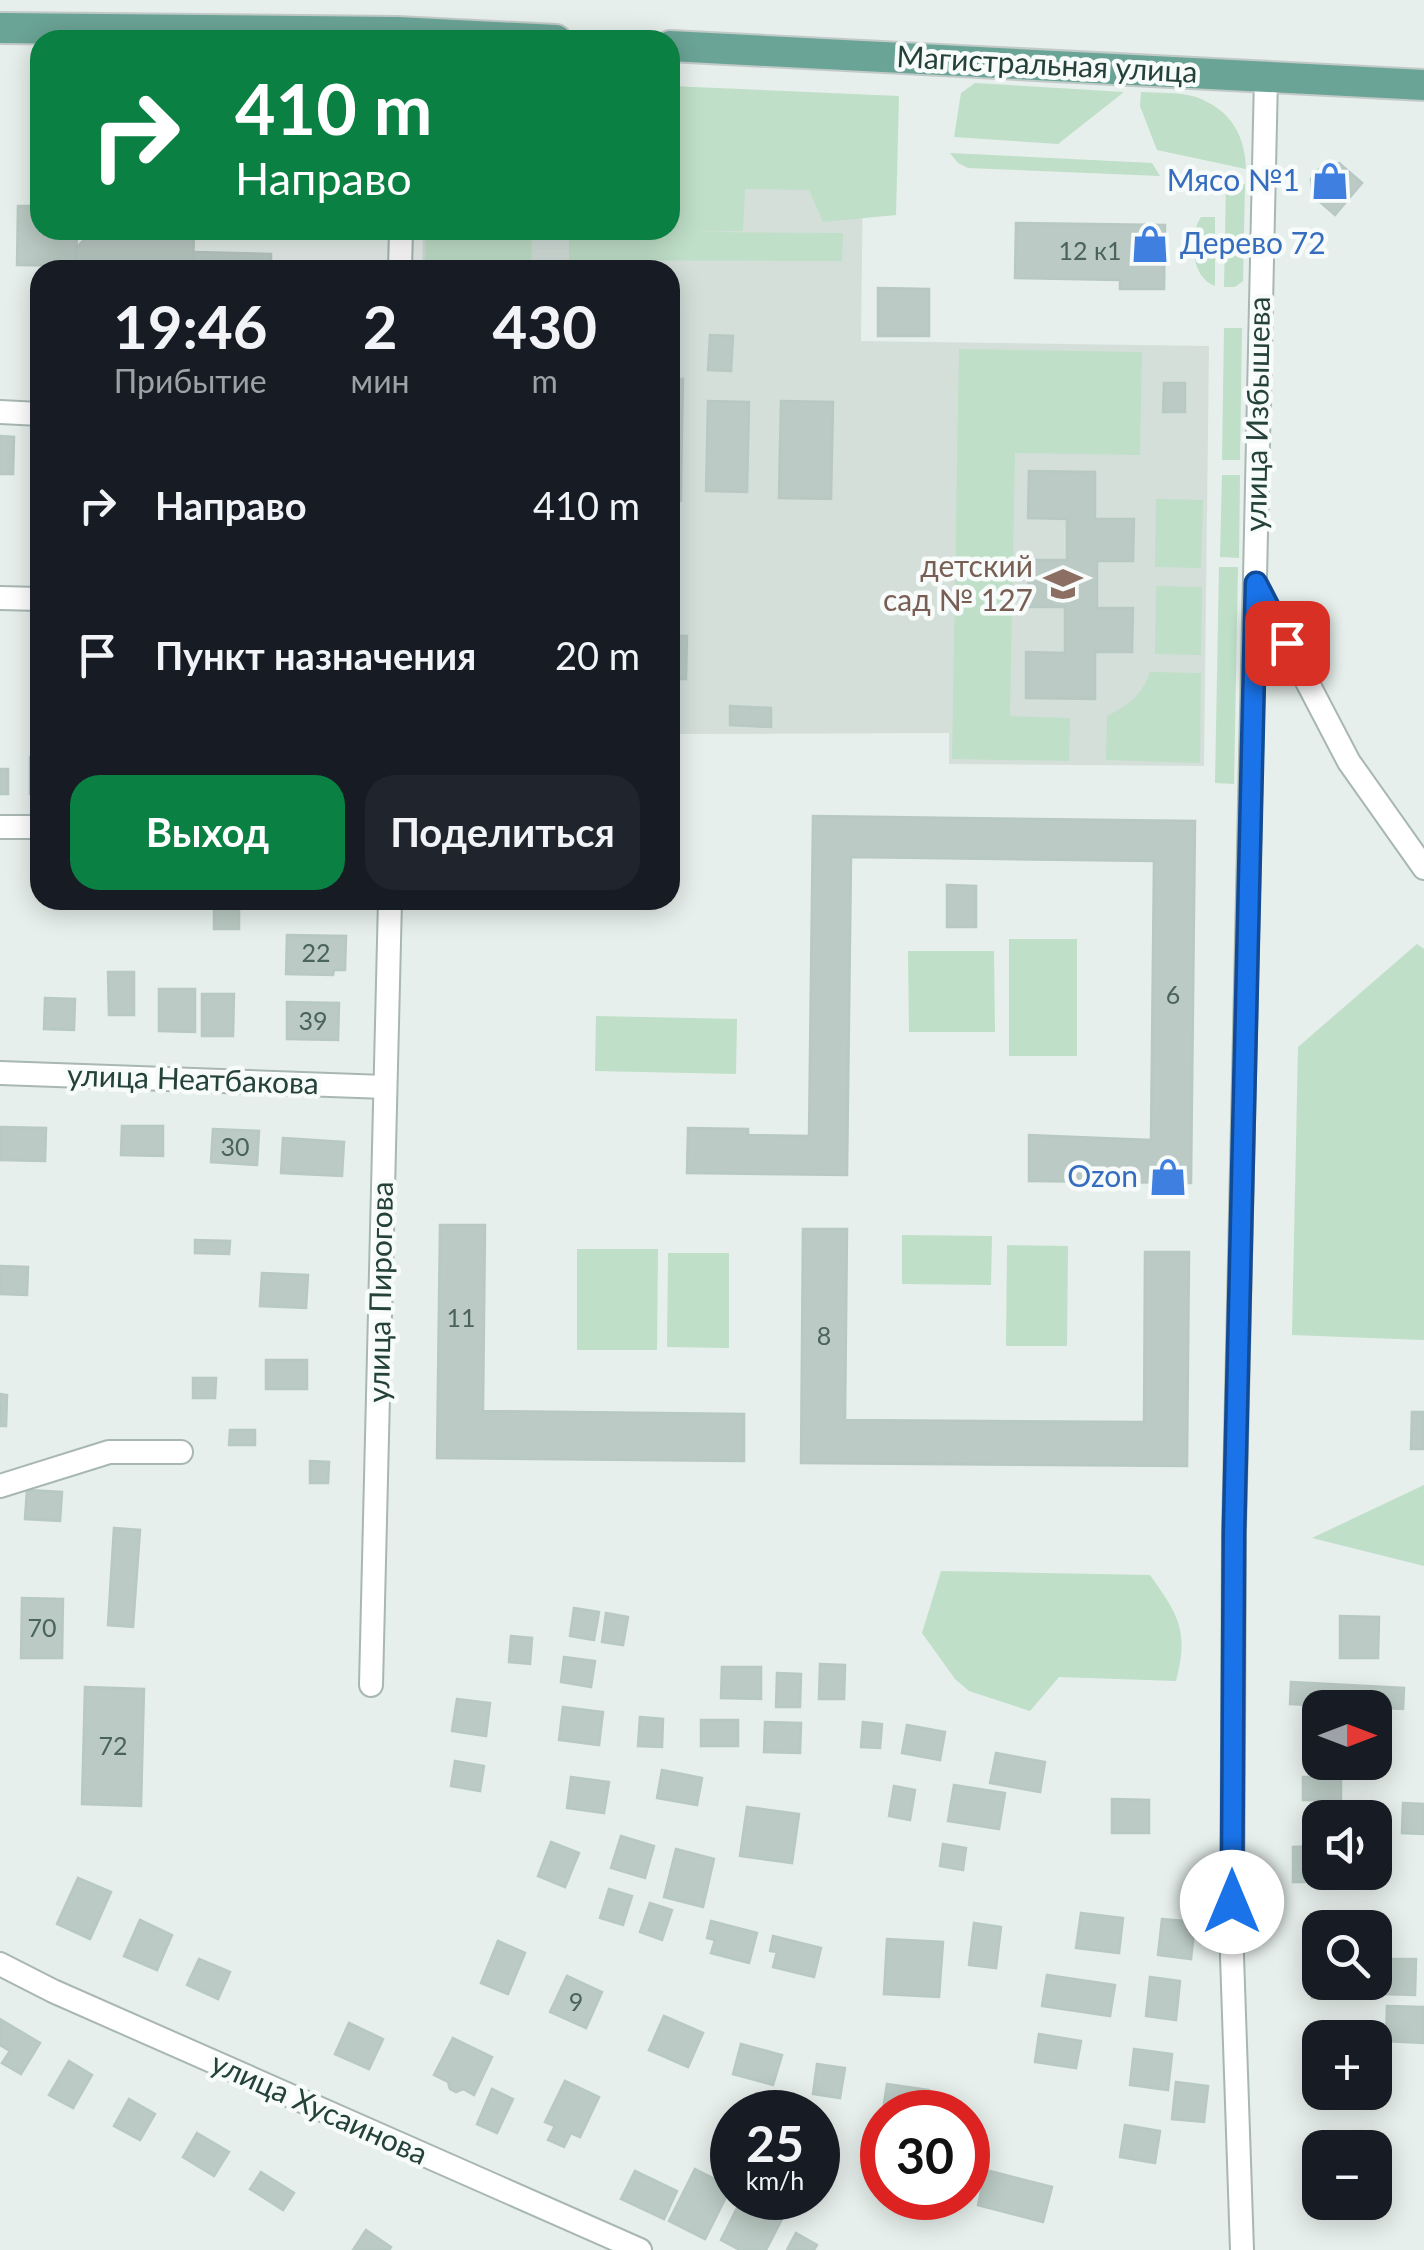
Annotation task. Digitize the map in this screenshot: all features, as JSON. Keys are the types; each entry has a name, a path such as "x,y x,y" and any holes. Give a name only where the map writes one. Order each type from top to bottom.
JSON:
{"main road":[{"path":"0,28 99,30"},
{"name":"Магистральная улица","path":"680,47 1424,86"}],"street":[{"name":"улица Избышева","path":"1242,2250 1232,1956 1234,1532 1266,77"},
{"path":"0,412 30,414"},
{"path":"1256,583 1349,762 1424,868"},
{"path":"0,598 30,599"},
{"path":"0,827 30,828"},
{"name":"улица Пирогова","path":"371,1685 390,910"},
{"name":"улица Неатбакова","path":"0,1074 385,1087"},
{"path":"0,1486 109,1452 180,1452"},
{"name":"улица Хусаинова","path":"0,1964 53,1991 640,2250"}],"shaded area":[{"path":"680,170 863,172 861,341 1209,346 1204,766 949,764 949,733 680,734 680,260 422,260 423,240 680,240"}],"green space":[{"path":"975,83 1124,92 1058,144 954,137 961,93"},
{"path":"680,86 899,96 896,215 823,222 809,190 745,189 743,231 688,232 843,233 842,261 569,260 569,240 680,240"},
{"path":"1141,92 1190,95 1218,109 1239,135 1246,169 1157,150 1140,106"},
{"path":"950,153 1152,163 1160,176 968,168"},
{"path":"1226,184 1245,184 1243,281 1235,287 1224,287"},
{"path":"1201,217 1215,217 1215,286 1201,275 1194,256 1194,235"},
{"path":"426,240 532,240 531,260 425,260"},
{"path":"1224,328 1242,328 1240,460 1222,460"},
{"path":"959,349 1142,352 1140,455 1015,453 1010,716 1070,718 1069,761 952,759"},
{"path":"1222,475 1240,475 1239,558 1220,557"},
{"path":"1156,499 1203,500 1201,568 1155,567"},
{"path":"1219,567 1238,567 1234,784 1215,783"},
{"path":"1156,586 1202,587 1201,655 1155,654"},
{"path":"1150,672 1201,673 1200,763 1106,760 1107,716 1134,699"},
{"path":"1009,939 1077,939 1077,1056 1009,1056"},
{"path":"1417,944 1424,949 1424,1340 1292,1335 1298,1047"},
{"path":"908,951 994,951 995,1032 909,1032"},
{"path":"596,1016 737,1019 736,1074 595,1071"},
{"path":"902,1235 992,1236 991,1285 902,1284"},
{"path":"1007,1245 1068,1246 1067,1346 1006,1346"},
{"path":"577,1249 658,1249 657,1350 577,1350"},
{"path":"668,1253 729,1253 729,1348 667,1347"},
{"path":"1424,1485 1424,1566 1312,1538"},
{"path":"941,1571 1150,1575 1179,1625 1182,1649 1176,1681 1059,1677 1030,1711 969,1691 955,1679 922,1633"}],"building":[{"path":"1339,163 1362,183 1335,215 1312,195 1311,179 1322,166"},
{"path":"18,206 30,206 30,240 77,240 76,260 30,260 30,265 17,265"},
{"path":"1016,223 1165,225 1164,289 1120,289 1120,280 1015,278"},
{"path":"84,240 194,240 193,260 76,260 77,247"},
{"path":"194,252 271,254 271,260 194,260"},
{"path":"878,288 929,289 929,336 878,336"},
{"path":"710,335 733,336 731,371 708,370"},
{"path":"680,379 683,379 680,424"},
{"path":"1164,383 1185,383 1185,412 1163,412"},
{"path":"708,401 749,402 747,492 706,491"},
{"path":"781,401 833,402 831,499 779,498"},
{"path":"680,424 682,424 681,501"},
{"path":"0,436 14,437 13,474 0,474"},
{"name":"детский сад № 127","path":"1029,471 1095,472 1095,519 1134,519 1133,561 1097,561 1097,608 1133,608 1132,652 1095,652 1095,699 1026,698 1026,652 1065,653 1065,607 1028,607 1029,560 1067,560 1067,519 1028,518"},
{"path":"680,636 687,636 686,679 680,679"},
{"path":"730,706 771,708 771,727 730,725"},
{"path":"0,769 8,769 8,794 0,794"},
{"path":"813,816 1195,821 1191,1183 1029,1181 1029,1135 1151,1140 1154,861 851,857 847,1175 687,1173 688,1128 748,1129 748,1135 809,1136"},
{"path":"947,885 976,886 976,927 947,927"},
{"path":"214,910 239,910 239,929 214,929"},
{"path":"287,935 346,936 345,970 334,970 333,975 286,974"},
{"path":"108,972 134,972 134,1015 109,1015"},
{"path":"159,989 195,989 195,1032 159,1031"},
{"path":"202,994 234,994 233,1036 202,1036"},
{"path":"45,998 75,999 74,1030 44,1029"},
{"path":"287,1002 339,1003 338,1040 287,1039"},
{"path":"122,1126 163,1126 163,1156 121,1155"},
{"path":"0,1127 46,1128 45,1161 0,1160"},
{"path":"213,1129 259,1131 257,1165 211,1162"},
{"path":"283,1138 344,1142 342,1176 281,1173"},
{"path":"440,1225 485,1225 483,1411 744,1414 744,1461 437,1458"},
{"path":"803,1229 847,1229 845,1420 1144,1422 1145,1252 1189,1252 1187,1466 801,1463"},
{"path":"195,1240 230,1241 229,1254 195,1253"},
{"path":"0,1266 28,1267 27,1295 0,1294"},
{"path":"262,1273 308,1275 306,1308 260,1306"},
{"path":"266,1360 307,1360 307,1389 266,1389"},
{"path":"193,1378 216,1378 215,1398 193,1398"},
{"path":"0,1394 7,1395 6,1426 0,1426"},
{"path":"1412,1412 1424,1412 1424,1449 1411,1449"},
{"path":"230,1430 255,1430 255,1445 229,1445"},
{"path":"310,1461 329,1462 328,1483 310,1483"},
{"path":"27,1490 62,1492 60,1521 25,1519"},
{"path":"114,1528 140,1530 133,1627 108,1625"},
{"path":"22,1598 63,1599 62,1658 21,1658"},
{"path":"574,1608 599,1612 594,1640 570,1636"},
{"path":"606,1613 628,1617 623,1645 602,1642"},
{"path":"1340,1616 1379,1617 1378,1658 1340,1658"},
{"path":"511,1636 532,1638 530,1664 509,1662"},
{"path":"564,1657 595,1661 591,1687 561,1682"},
{"path":"820,1664 845,1665 844,1699 819,1699"},
{"path":"722,1667 761,1667 761,1699 721,1698"},
{"path":"777,1673 801,1674 800,1707 776,1707"},
{"path":"1291,1682 1404,1688 1403,1709 1392,1709 1392,1690 1302,1690 1302,1705 1290,1704"},
{"path":"85,1687 144,1689 141,1806 82,1804"},
{"path":"457,1699 490,1703 486,1736 452,1731"},
{"path":"563,1707 603,1712 599,1745 559,1740"},
{"path":"640,1717 663,1719 662,1747 638,1746"},
{"path":"701,1720 738,1720 738,1746 701,1746"},
{"path":"765,1722 801,1723 800,1753 764,1752"},
{"path":"863,1722 882,1724 880,1748 861,1747"},
{"path":"907,1725 945,1732 940,1760 902,1753"},
{"path":"996,1753 1045,1762 1040,1792 990,1783"},
{"path":"455,1761 484,1766 480,1791 451,1786"},
{"path":"662,1770 702,1778 697,1805 657,1798"},
{"path":"571,1777 609,1782 604,1813 567,1808"},
{"path":"1303,1780 1341,1780 1341,1800 1303,1800"},
{"path":"954,1785 1005,1793 999,1829 948,1821"},
{"path":"894,1786 915,1790 910,1820 889,1816"},
{"path":"1112,1799 1149,1800 1149,1833 1112,1833"},
{"path":"1403,1803 1424,1804 1424,1834 1402,1833"},
{"path":"747,1807 799,1814 792,1863 740,1856"},
{"path":"621,1836 654,1846 645,1878 611,1868"},
{"path":"551,1842 579,1853 565,1887 538,1876"},
{"path":"943,1844 966,1848 963,1870 940,1866"},
{"path":"1293,1847 1302,1847 1302,1882 1293,1882"},
{"path":"676,1849 714,1859 703,1907 664,1897"},
{"path":"78,1878 111,1892 90,1939 57,1924"},
{"path":"609,1889 632,1896 623,1925 600,1918"},
{"path":"650,1903 672,1910 662,1940 640,1932"},
{"path":"1081,1913 1123,1918 1119,1953 1076,1948"},
{"path":"1162,1919 1195,1922 1191,1959 1158,1955"},
{"path":"140,1920 172,1935 157,1970 124,1956"},
{"path":"711,1921 757,1933 749,1963 711,1953 715,1940 707,1938"},
{"path":"974,1923 1001,1927 996,1968 969,1965"},
{"path":"773,1936 821,1948 814,1977 773,1967 777,1952 770,1951"},
{"path":"887,1939 943,1942 939,1997 884,1994"},
{"path":"498,1941 525,1953 508,1994 481,1983"},
{"path":"199,1959 230,1972 218,1999 187,1985"},
{"path":"1392,1959 1416,1959 1415,1995 1392,1994"},
{"path":"1047,1975 1115,1985 1110,2016 1042,2006"},
{"path":"567,1976 602,1992 586,2028 550,2012"},
{"path":"1150,1977 1180,1981 1176,2020 1146,2016"},
{"path":"1387,2006 1424,2007 1423,2043 1392,2041 1392,2020 1387,2020"},
{"path":"664,2016 703,2033 688,2067 649,2050"},
{"path":"0,2019 40,2043 21,2074 2,2063 10,2051 0,2045"},
{"path":"349,2023 383,2039 369,2069 335,2054"},
{"path":"1039,2034 1081,2041 1076,2068 1035,2062"},
{"path":"453,2038 492,2057 474,2095 463,2089 450,2089 448,2082 434,2075"},
{"path":"741,2044 782,2055 773,2085 733,2074"},
{"path":"1134,2049 1172,2054 1168,2090 1130,2085"},
{"path":"69,2061 92,2075 73,2108 49,2095"},
{"path":"817,2064 845,2068 840,2098 840,2090 814,2090"},
{"path":"565,2081 599,2097 580,2137 571,2133 564,2147 548,2140 555,2126 545,2122"},
{"path":"1176,2082 1208,2086 1204,2122 1172,2119"},
{"path":"887,2084 929,2090 886,2090"},
{"path":"492,2089 513,2099 497,2133 477,2124"},
{"path":"129,2099 155,2114 140,2140 114,2126"},
{"path":"1125,2125 1160,2131 1155,2163 1120,2157"},
{"path":"197,2133 229,2152 214,2176 183,2157"},
{"path":"695,2169 710,2176 710,2220 714,2220 705,2239 669,2221"},
{"path":"635,2171 677,2191 664,2219 621,2199"},
{"path":"990,2171 1052,2187 1043,2222 990,2208"},
{"path":"261,2172 294,2193 283,2210 250,2189"},
{"path":"731,2220 781,2220 766,2250 740,2250 721,2240"},
{"path":"366,2230 391,2247 389,2250 353,2250"},
{"path":"796,2233 817,2245 814,2250 787,2250"}],"place":[{"name":"Мясо №1","path":"1330,181"},
{"name":"Дерево 72","path":"1150,244"},
{"name":"детский сад № 127","path":"1063,584"},
{"name":"Ozon","path":"1168,1177"}],"route":[{"path":"1232,1902 1234,1532 1256,583 1287,643"}]}
